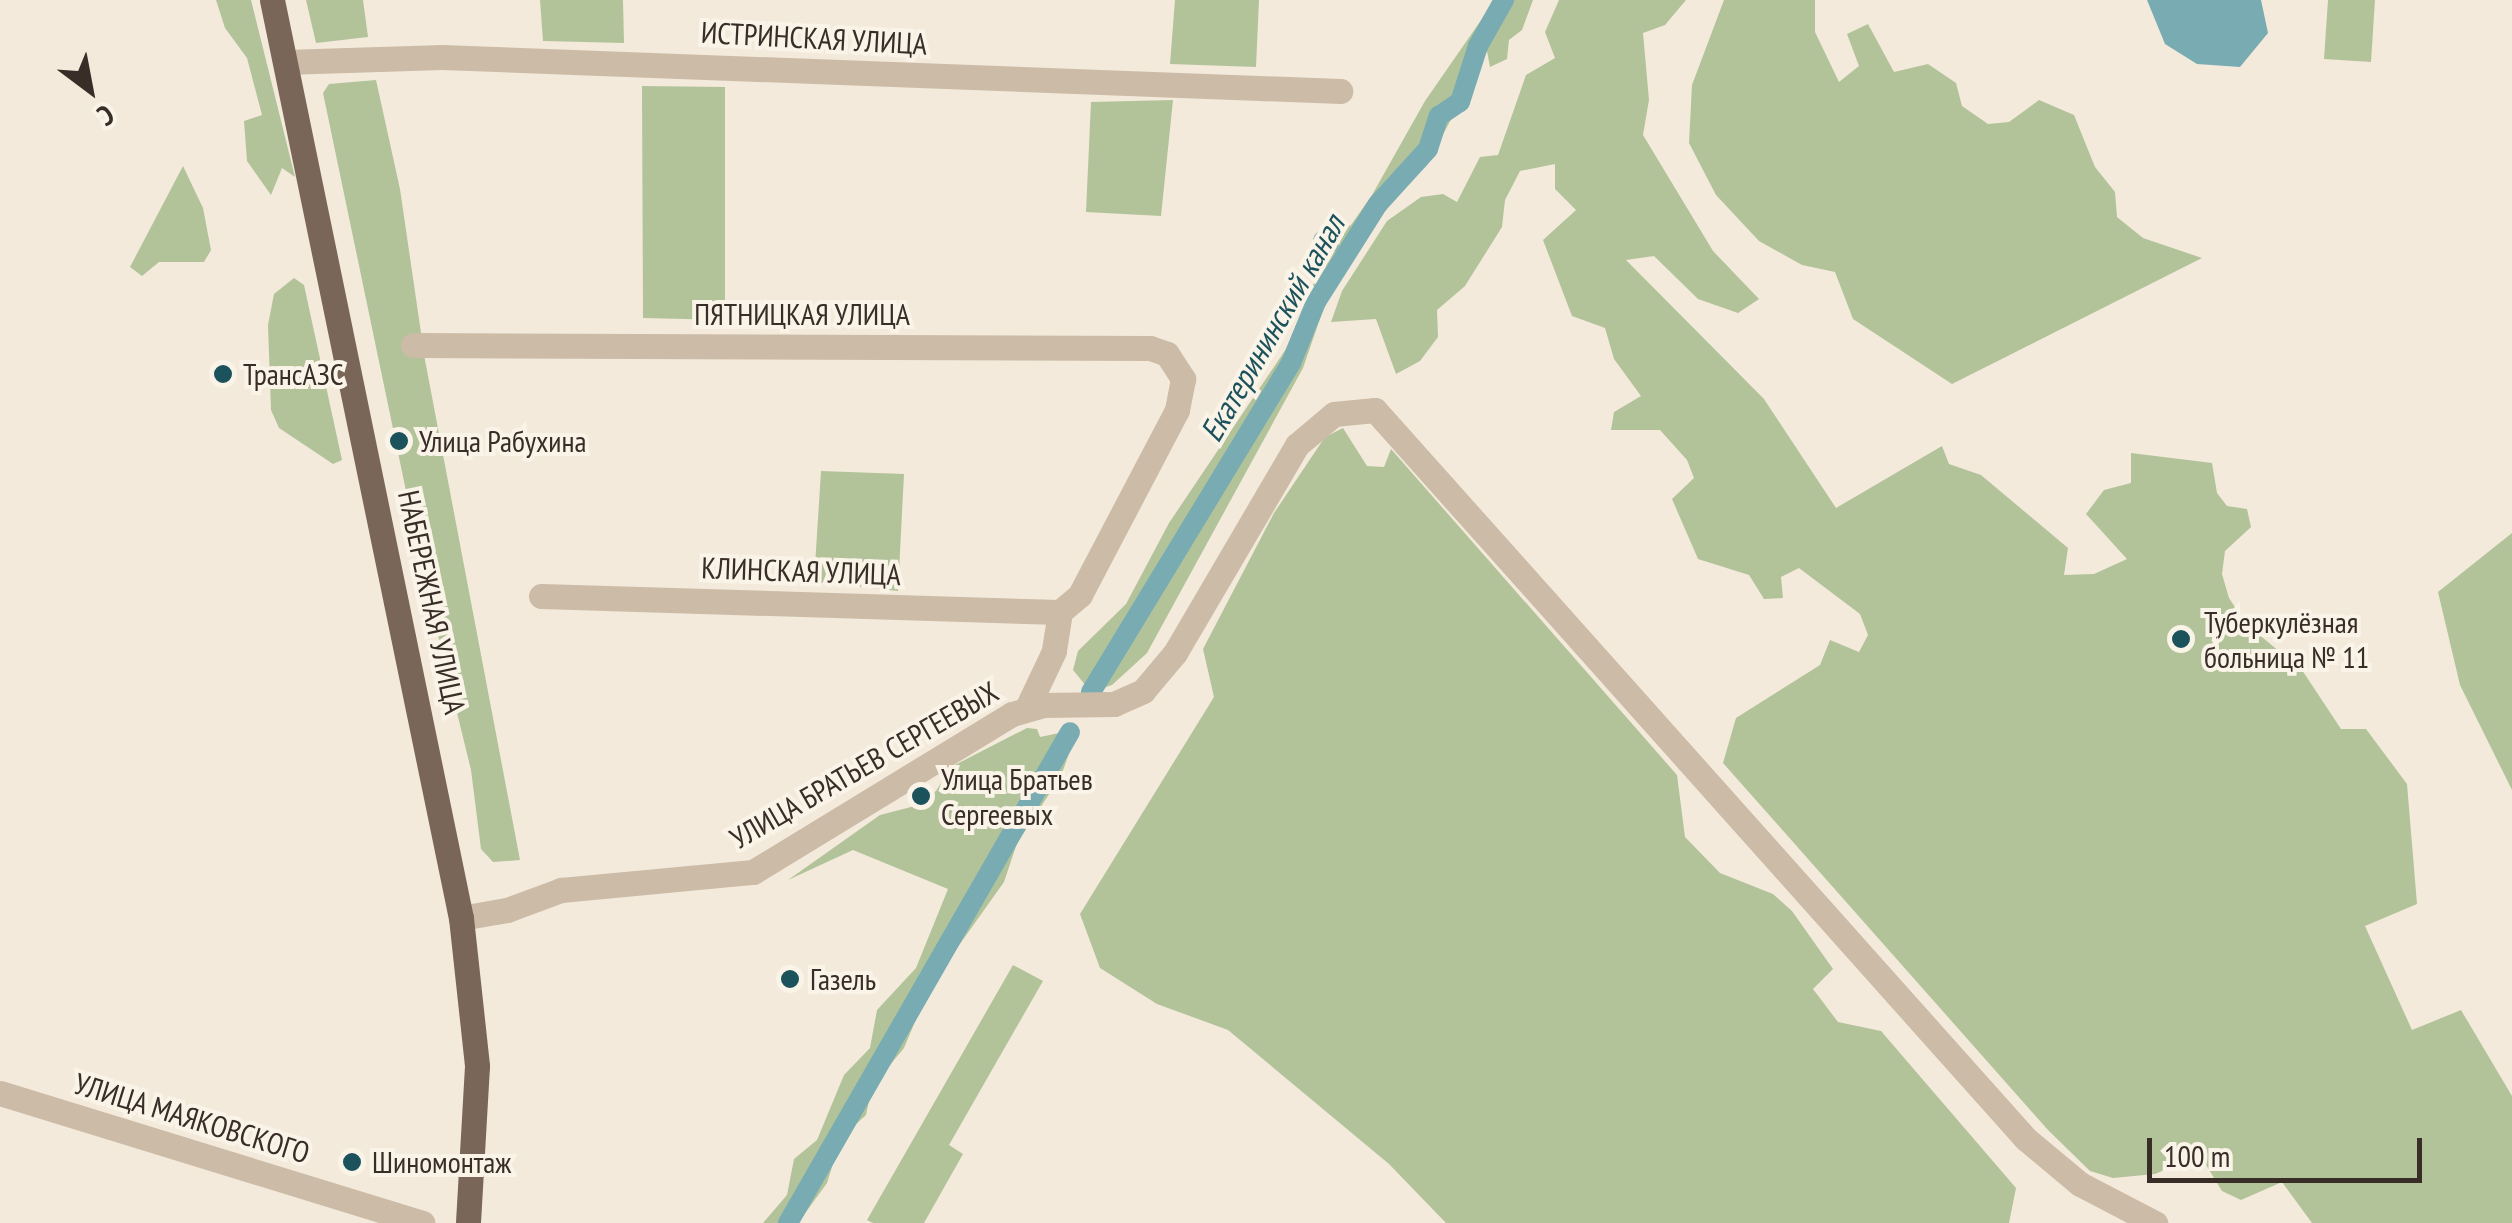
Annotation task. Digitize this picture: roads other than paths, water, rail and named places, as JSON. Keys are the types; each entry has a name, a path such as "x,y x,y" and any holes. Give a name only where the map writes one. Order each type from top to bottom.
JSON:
{"main road":[{"name":"НАБЕРЕЖНАЯ УЛИЦА","path":"272,0 461,918 477,1066 468,1223"}],"street":[{"name":"ИСТРИНСКАЯ УЛИЦА","path":"285,62 481,58 1340,90"},
{"name":"ПЯТНИЦКАЯ УЛИЦА","path":"413,345 1150,348 1167,354 1180,370 1177,410 1080,595 1060,612"},
{"name":"УЛИЦА БРАТЬЕВ СЕРГЕЕВЫХ","path":"461,918 507,910 561,890 753,872 1028,708 1124,700 1143,691 1176,652 1280,470 1313,428 1334,414 1375,410 2026,1140 2080,1184 2156,1223"},
{"name":"КЛИНСКАЯ УЛИЦА","path":"540,596 1060,612"},
{"path":"1028,708 1054,651 1060,612"},
{"name":"УЛИЦА МАЯКОВСКОГО","path":"0,1093 412,1222"}],"water":[{"path":"2147,0 2261,0 2268,33 2240,67 2197,64 2165,44"},
{"path":"1326,229 1335,233 1339,242 1335,251 1326,255 1317,251 1313,242 1317,233"}],"waterway":[{"name":"Екатерининский канал","path":"1091,692 1291,363 1316,302 1378,204 1428,149 1439,116 1460,102 1478,46 1504,0"},
{"name":"Екатерининский канал","path":"788,1223 1070,732"}],"place":[{"name":"ТрансАЗС","path":"223,374"},
{"name":"Улица Рабухина","path":"399,441"},
{"name":"Туберкулёзная больница № 11","path":"2181,639"},
{"name":"Улица Братьев Сергеевых","path":"921,796"},
{"name":"Газель","path":"790,979"},
{"name":"Шиномонтаж","path":"352,1162"}]}
